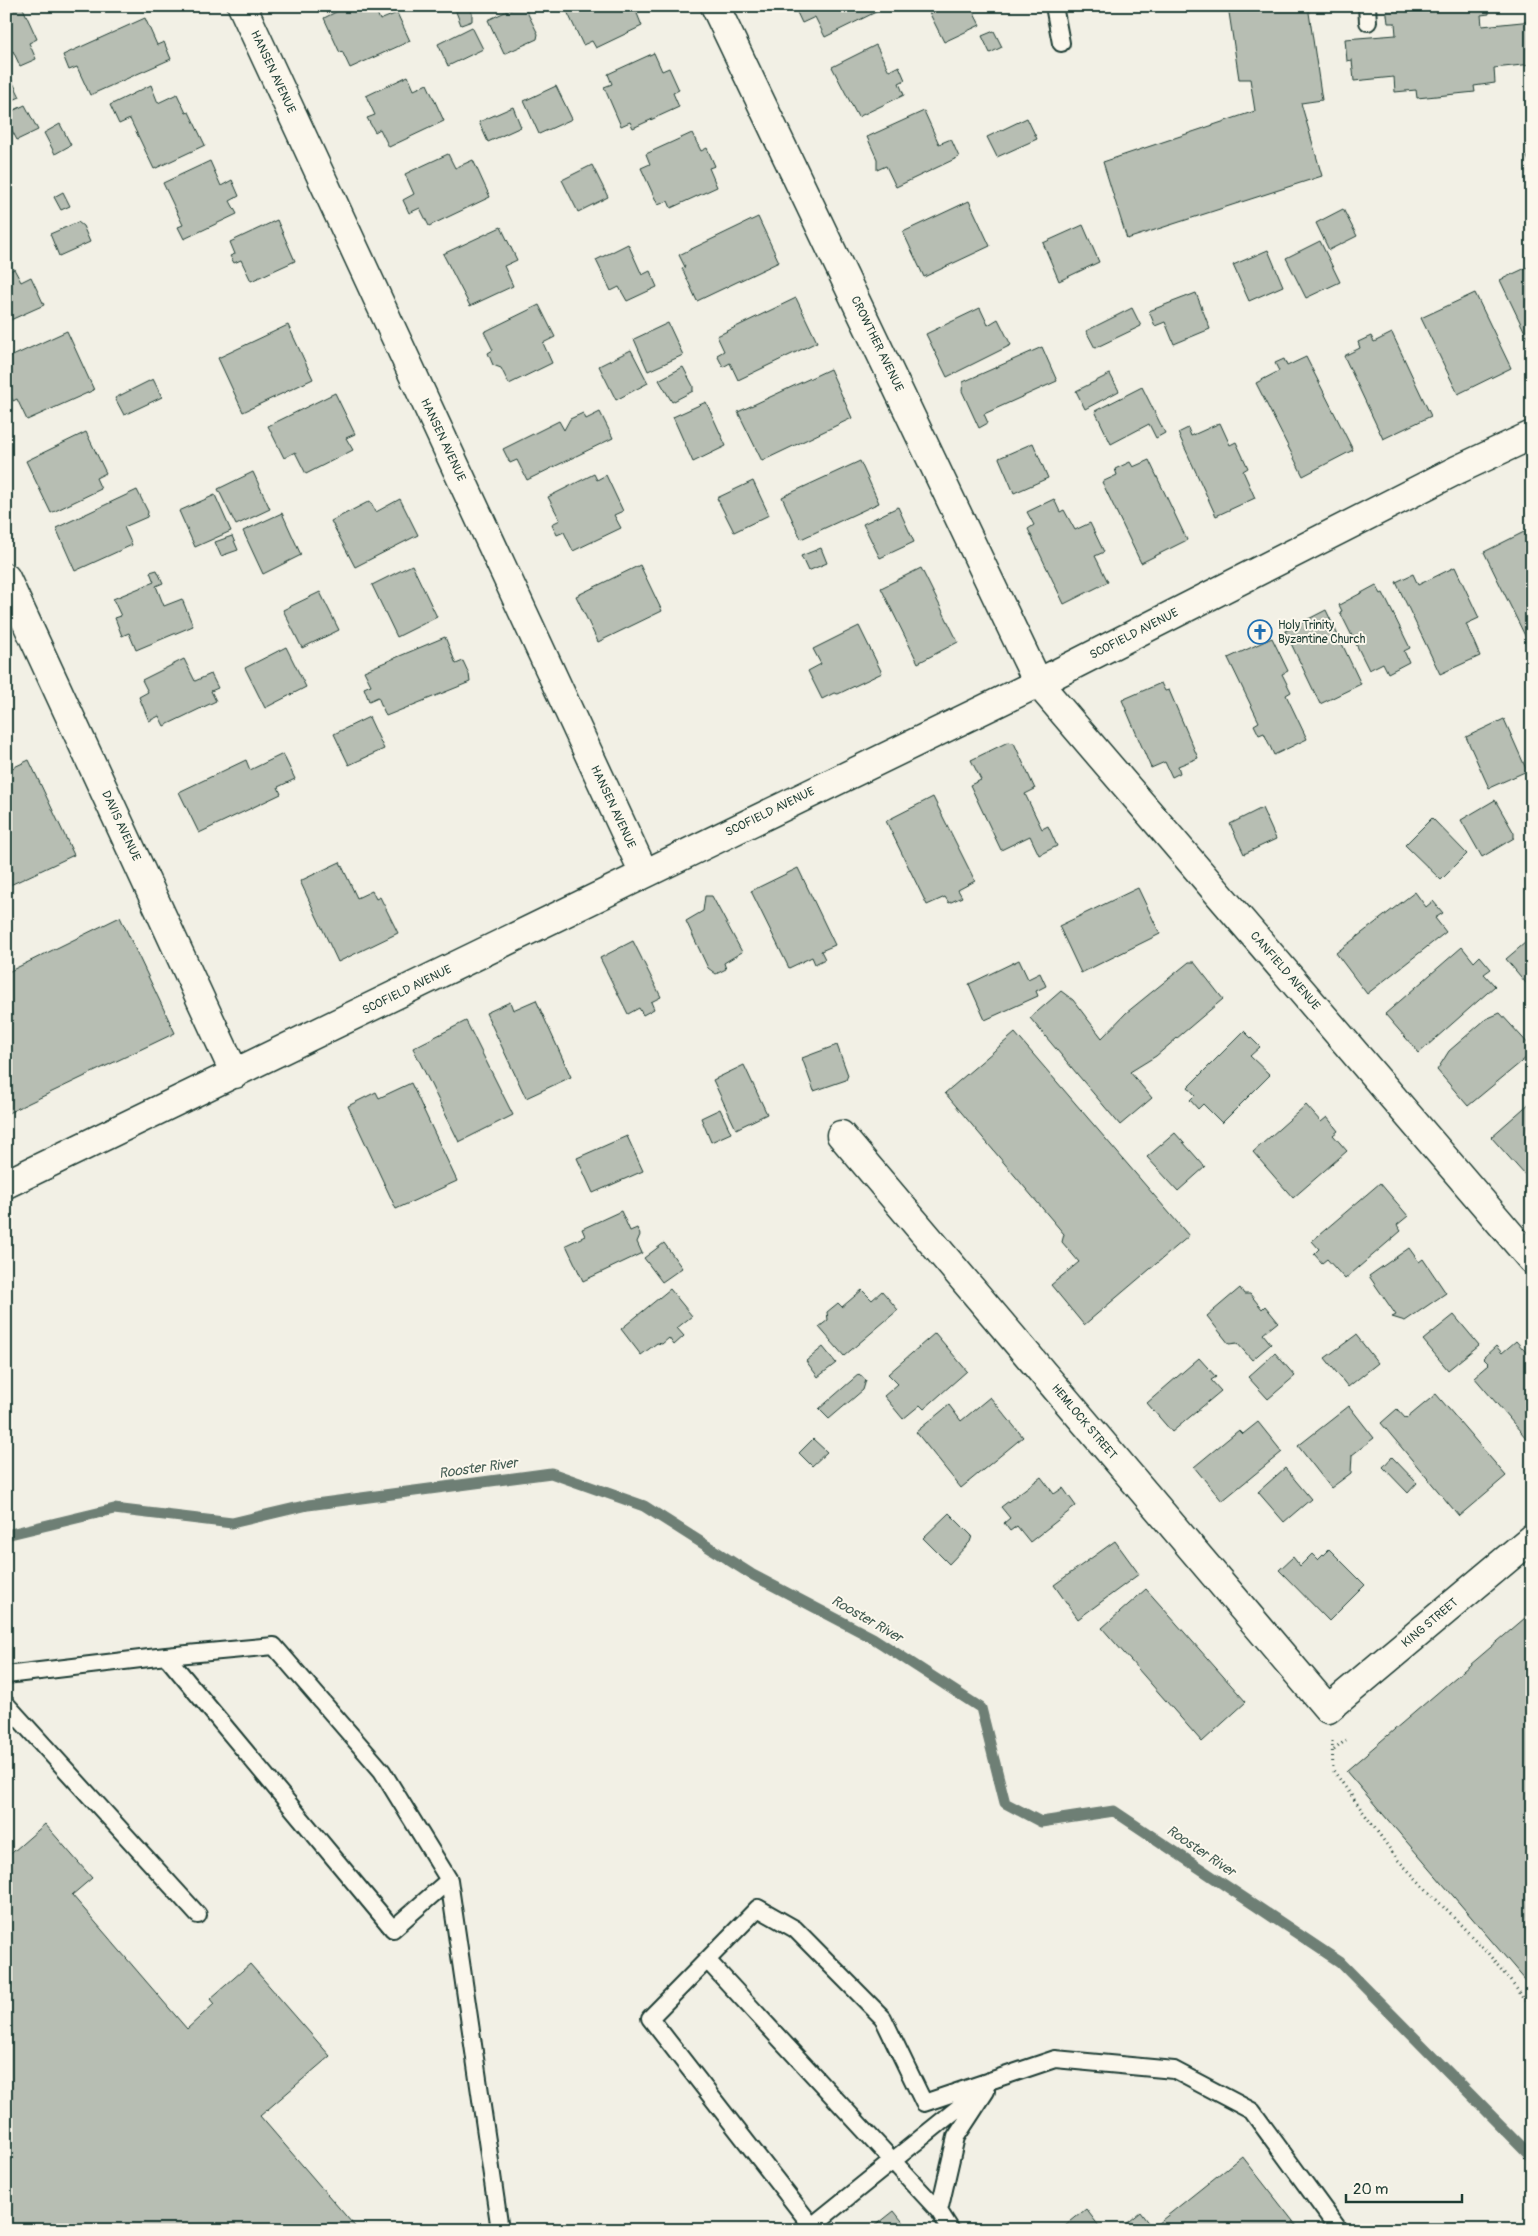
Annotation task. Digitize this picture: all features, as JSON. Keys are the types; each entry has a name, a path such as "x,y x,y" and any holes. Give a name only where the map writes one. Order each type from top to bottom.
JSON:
{"street":[{"name":"HANSEN AVENUE","path":"242,6 644,873"},
{"name":"CROWTHER AVENUE","path":"715,6 1038,683"},
{"name":"SCOFIELD AVENUE","path":"6,1184 1038,683 1457,470 1532,435"},
{"name":"DAVIS AVENUE","path":"6,578 235,1074"},
{"name":"CANFIELD AVENUE","path":"1038,683 1532,1260"},
{"name":"HEMLOCK STREET","path":"841,1135 1328,1710"},
{"name":"KING STREET","path":"1328,1710 1532,1538"}],"lane":[{"path":"1054,6 1061,43"},
{"path":"6,1674 274,1646 382,1771 449,1880 500,2230"},
{"path":"166,1656 392,1929 449,1880"},
{"path":"6,1704 198,1915"},
{"path":"992,2080 811,2228 650,2018 758,1908 795,1929 883,2018 924,2102 1055,2059 1174,2070 1252,2111 1339,2230"},
{"path":"707,1960 939,2211 952,2230"},
{"path":"939,2211 956,2137 992,2080"}],"path":[{"path":"1333,1751 1333,1770 1397,1859 1487,1952 1532,2008"}],"building":[{"path":"6,6 22,6 37,39 29,43 36,59 20,66 13,51 6,55"},
{"path":"348,6 374,6 380,20 397,13 410,41 350,68 342,51 340,53 324,18"},
{"path":"468,6 472,13 472,21 461,25 455,9"},
{"path":"518,6 524,6 538,34 537,39 504,54 488,20"},
{"path":"634,6 642,26 596,48 592,41 583,45 565,7"},
{"path":"794,6 888,6 825,37 815,17 802,23"},
{"path":"926,6 970,6 980,25 944,42"},
{"path":"1228,6 1308,6 1322,100 1301,103 1322,176 1127,239 1103,162 1255,111 1250,79 1239,79"},
{"path":"1386,6 1489,6 1489,14 1481,15 1482,26 1532,21 1532,64 1494,68 1495,83 1474,86 1475,92 1417,98 1416,90 1395,92 1394,77 1354,81 1352,60 1347,61 1345,39 1396,35 1395,23 1388,23"},
{"path":"145,18 157,45 164,42 171,59 90,95 77,67 69,70 63,55"},
{"path":"472,27 483,49 448,66 438,44"},
{"path":"994,31 1002,47 990,53 982,36"},
{"path":"876,45 889,71 899,66 905,80 899,83 904,95 858,117 832,67"},
{"path":"654,53 662,71 669,68 679,90 673,93 679,107 633,128 630,122 621,126 604,87 612,84 608,74"},
{"path":"6,68 20,97 6,103"},
{"path":"408,76 414,90 427,84 444,121 389,147 380,129 375,132 367,118 375,115 366,96"},
{"path":"151,85 158,103 177,94 186,113 189,112 205,145 154,169 130,119 119,124 110,105"},
{"path":"556,86 572,119 539,134 524,101"},
{"path":"25,105 38,130 17,140 6,119 6,114"},
{"path":"513,107 521,127 488,142 479,122"},
{"path":"924,111 939,144 951,139 959,157 896,187 886,166 877,170 877,159 867,137"},
{"path":"1027,118 1037,139 997,157 987,137"},
{"path":"60,124 71,145 55,154 44,133"},
{"path":"692,133 701,151 707,148 715,166 709,168 717,187 671,208 668,201 658,205 641,168 650,164 646,154"},
{"path":"448,154 455,168 473,160 490,197 429,226 420,208 409,213 403,200 414,194 405,174"},
{"path":"1532,155 1532,168 1527,157"},
{"path":"210,161 221,186 232,180 239,196 230,201 237,214 184,239 178,227 183,225 163,183"},
{"path":"592,165 608,197 578,212 562,180"},
{"path":"63,192 70,206 61,210 54,197"},
{"path":"969,201 990,246 924,277 903,232"},
{"path":"1343,209 1357,236 1329,250 1316,223"},
{"path":"758,217 779,262 697,301 682,268 685,267 679,255"},
{"path":"277,220 295,261 251,281 241,260 234,263 230,256 235,254 230,242"},
{"path":"78,222 83,226 90,242 59,256 50,234"},
{"path":"1083,225 1099,262 1059,281 1043,243"},
{"path":"501,227 517,260 504,266 513,286 470,306 443,254"},
{"path":"1320,241 1340,282 1306,298 1286,258"},
{"path":"628,244 642,275 650,271 657,287 627,301 619,287 611,291 596,260"},
{"path":"1268,250 1283,286 1249,301 1233,265"},
{"path":"1532,265 1532,344 1531,345 1500,280"},
{"path":"14,269 21,282 31,277 44,305 6,322 6,273"},
{"path":"1196,293 1210,329 1174,344 1165,322 1155,326 1149,311"},
{"path":"1475,293 1511,368 1458,394 1421,318"},
{"path":"796,298 817,342 738,380 730,363 723,367 717,355 724,351 717,336"},
{"path":"539,305 555,337 543,343 552,363 509,384 501,368 493,365 488,353 493,350 484,332"},
{"path":"980,308 988,325 998,319 1011,345 947,377 926,334"},
{"path":"1132,308 1141,326 1095,348 1086,331"},
{"path":"668,323 683,355 648,371 634,339"},
{"path":"288,325 313,379 243,412 218,358"},
{"path":"67,331 94,390 27,420 17,399 13,401 6,385 6,359"},
{"path":"1392,333 1431,416 1383,439 1344,356 1360,348 1358,342 1371,336 1374,342"},
{"path":"1042,347 1057,381 984,414 988,423 979,428 962,391 963,382"},
{"path":"631,350 648,383 616,400 599,366"},
{"path":"1306,357 1353,450 1303,476 1256,383 1279,371 1275,363 1284,359 1287,366"},
{"path":"683,367 693,386 693,391 672,402 659,380"},
{"path":"830,369 852,418 762,461 738,412"},
{"path":"1110,374 1119,391 1085,409 1076,391"},
{"path":"153,379 162,397 124,415 115,398"},
{"path":"1142,387 1165,433 1156,438 1149,424 1111,444 1095,411"},
{"path":"335,393 355,434 346,438 353,450 306,474 295,452 284,458 268,426"},
{"path":"706,402 726,446 693,462 673,417"},
{"path":"600,412 613,438 527,480 517,460 510,463 503,449 559,421 564,430 570,419 583,413 586,419"},
{"path":"1220,423 1230,445 1236,442 1248,468 1243,471 1255,498 1216,516 1178,433 1188,428 1191,436"},
{"path":"86,432 106,473 96,478 101,489 51,513 26,461"},
{"path":"1033,443 1048,478 1014,493 999,458"},
{"path":"1149,460 1187,540 1141,563 1102,482 1117,475 1115,469 1130,462 1133,467"},
{"path":"860,461 879,503 801,539 782,497"},
{"path":"253,472 270,509 236,525 218,489"},
{"path":"594,474 597,480 606,475 623,511 614,515 621,528 573,551 564,532 557,535 552,524 560,520 548,497"},
{"path":"753,481 769,515 734,532 717,498"},
{"path":"137,490 148,512 147,517 124,527 132,545 75,571 56,528"},
{"path":"215,495 231,531 195,547 179,511"},
{"path":"400,499 418,535 355,567 331,521 370,501 376,512"},
{"path":"1054,499 1060,512 1064,510 1075,530 1090,523 1104,552 1095,556 1108,582 1064,604 1028,529 1034,525 1027,512"},
{"path":"898,507 914,542 880,558 863,524"},
{"path":"282,513 301,555 263,574 243,531"},
{"path":"1532,528 1532,650 1484,552"},
{"path":"232,536 238,550 221,556 215,542"},
{"path":"821,548 827,563 808,571 801,556"},
{"path":"412,565 437,617 397,637 372,585"},
{"path":"640,565 662,611 598,642 576,596"},
{"path":"1455,567 1479,618 1466,624 1480,656 1440,674 1396,582 1413,574 1418,585"},
{"path":"921,568 958,642 918,663 881,588"},
{"path":"157,570 163,583 156,586 164,606 182,599 193,626 136,650 129,633 122,636 115,618 121,616 113,599 154,582 150,572"},
{"path":"1376,585 1381,594 1383,593 1410,648 1404,651 1409,662 1388,673 1383,663 1369,670 1340,612 1342,611 1339,605"},
{"path":"320,592 339,630 302,648 283,610"},
{"path":"1326,610 1361,684 1320,704 1285,631"},
{"path":"859,626 882,673 838,694 834,693 822,699 808,671 821,664 813,649"},
{"path":"445,637 456,664 463,661 469,674 470,682 386,716 378,697 369,701 364,688 371,685 364,671"},
{"path":"1272,638 1288,671 1282,674 1291,692 1286,695 1307,739 1274,755 1264,733 1259,735 1254,725 1259,722 1228,658"},
{"path":"286,647 306,687 265,708 245,668"},
{"path":"184,659 195,681 211,674 218,688 211,691 216,701 164,726 159,716 149,721 139,697 148,692 142,680"},
{"path":"1161,683 1165,691 1169,690 1198,758 1178,766 1180,773 1172,777 1165,762 1151,768 1122,700"},
{"path":"369,717 384,749 349,765 334,734"},
{"path":"1504,719 1527,771 1489,788 1466,737"},
{"path":"1008,742 1014,743 1035,789 1025,794 1042,829 1048,826 1057,846 1039,855 1030,836 1001,850 970,785 981,780 971,760"},
{"path":"283,754 295,779 278,787 281,794 199,833 179,792 246,760 250,770"},
{"path":"29,760 74,855 6,887 6,771"},
{"path":"933,797 975,881 958,890 962,897 949,903 945,897 927,905 886,821"},
{"path":"1495,800 1514,833 1514,838 1482,857 1461,820"},
{"path":"1262,808 1276,839 1244,854 1230,824"},
{"path":"1432,818 1467,854 1441,880 1405,845"},
{"path":"340,862 357,898 372,891 376,899 380,897 398,933 338,962 300,881"},
{"path":"798,868 835,945 821,951 825,959 815,964 812,957 789,968 751,891"},
{"path":"1138,888 1160,934 1081,973 1059,926"},
{"path":"1415,892 1426,907 1433,901 1443,913 1435,918 1446,932 1367,994 1336,953"},
{"path":"705,896 712,896 742,952 724,963 726,969 716,974 708,968 686,921 703,911"},
{"path":"120,917 175,1033 6,1114 6,973"},
{"path":"1532,937 1532,988 1531,989 1506,959"},
{"path":"633,941 661,997 651,1002 654,1009 643,1015 639,1008 628,1014 600,958"},
{"path":"1462,947 1474,962 1480,956 1491,969 1484,974 1495,986 1419,1053 1385,1014"},
{"path":"1019,960 1028,979 1040,973 1046,986 1036,991 1038,996 985,1020 969,984"},
{"path":"1189,962 1194,962 1223,999 1156,1056 1130,1072 1152,1098 1120,1125 1030,1018 1061,991 1073,1000 1102,1038 1126,1013"},
{"path":"536,1000 571,1077 526,1098 486,1013 510,1002 513,1010"},
{"path":"1500,1013 1532,1048 1532,1053 1468,1106 1437,1070 1449,1051 1486,1019"},
{"path":"466,1021 513,1115 459,1142 413,1048"},
{"path":"1244,1031 1260,1047 1250,1056 1270,1075 1222,1123 1203,1104 1198,1109 1190,1100 1195,1095 1188,1087"},
{"path":"1015,1033 1189,1236 1084,1325 1051,1285 1079,1262 1062,1242 1064,1234 945,1093"},
{"path":"837,1045 848,1075 846,1080 814,1091 802,1058"},
{"path":"744,1065 767,1114 736,1129 713,1080"},
{"path":"411,1083 457,1181 396,1209 348,1106 376,1092 379,1098"},
{"path":"1532,1101 1532,1170 1525,1175 1491,1137"},
{"path":"1306,1105 1321,1122 1327,1117 1338,1131 1333,1135 1347,1151 1293,1198 1253,1152"},
{"path":"720,1109 731,1133 711,1142 701,1118"},
{"path":"1175,1133 1205,1167 1178,1191 1147,1157"},
{"path":"627,1136 643,1171 593,1193 577,1158"},
{"path":"1380,1183 1408,1216 1397,1225 1401,1231 1345,1279 1327,1259 1322,1263 1314,1254 1319,1249 1312,1241"},
{"path":"621,1211 630,1231 637,1228 640,1235 637,1242 642,1253 583,1281 566,1245 585,1236 582,1229"},
{"path":"664,1243 682,1268 662,1282 644,1258"},
{"path":"1409,1248 1419,1262 1423,1259 1446,1293 1405,1321 1392,1317 1396,1315 1369,1276"},
{"path":"1240,1288 1244,1294 1250,1294 1262,1309 1265,1306 1278,1322 1263,1334 1271,1344 1252,1360 1237,1343 1229,1344 1207,1316"},
{"path":"670,1289 692,1316 677,1328 684,1336 674,1345 669,1338 662,1344 657,1343 641,1355 621,1329"},
{"path":"862,1290 872,1300 882,1291 898,1310 844,1356 819,1327 828,1320 827,1312 838,1303 842,1307"},
{"path":"1454,1315 1479,1345 1448,1370 1423,1340"},
{"path":"935,1333 967,1371 924,1409 920,1405 903,1419 884,1396 898,1384 888,1374"},
{"path":"1356,1335 1378,1363 1348,1387 1325,1358"},
{"path":"1516,1341 1532,1359 1532,1445 1474,1377 1489,1364 1483,1358 1496,1346 1502,1353"},
{"path":"823,1347 836,1363 818,1377 806,1361"},
{"path":"1275,1353 1295,1376 1268,1399 1248,1377"},
{"path":"1199,1358 1216,1377 1211,1380 1221,1391 1172,1432 1147,1403"},
{"path":"859,1374 866,1380 863,1390 829,1419 819,1409"},
{"path":"1436,1394 1506,1476 1459,1516 1381,1423 1397,1409 1406,1419"},
{"path":"990,1397 1023,1437 961,1488 916,1432 949,1405 961,1421"},
{"path":"1349,1406 1374,1438 1352,1455 1351,1473 1331,1488 1298,1446"},
{"path":"1258,1422 1282,1452 1222,1501 1194,1467 1239,1430 1243,1434"},
{"path":"813,1439 827,1452 812,1466 799,1453"},
{"path":"1392,1457 1417,1483 1408,1493 1383,1467"},
{"path":"1285,1468 1311,1499 1284,1522 1258,1492"},
{"path":"1041,1477 1054,1494 1063,1488 1076,1506 1030,1542 1017,1526 1010,1531 1004,1523 1010,1518 1001,1507"},
{"path":"949,1513 972,1536 970,1542 949,1564 923,1538"},
{"path":"1115,1541 1139,1574 1078,1619 1054,1585"},
{"path":"1329,1549 1365,1585 1329,1621 1279,1570 1293,1557 1300,1566 1312,1554 1318,1560"},
{"path":"1146,1589 1246,1702 1202,1742 1102,1628"},
{"path":"1532,1612 1532,1988 1346,1771"},
{"path":"45,1824 92,1878 72,1895 187,2029 214,2004 210,1999 250,1964 330,2056 260,2116 358,2230 6,2230 6,1858"},
{"path":"1242,2156 1300,2230 1118,2230 1140,2212 1152,2228"},
{"path":"1086,2209 1102,2230 1060,2230"},
{"path":"894,2211 909,2230 870,2230"}],"waterway":[{"name":"Rooster River","path":"6,1535 114,1509 232,1523 308,1505 551,1473 644,1506 751,1574 873,1638 981,1708 1005,1803 1041,1822 1114,1811 1340,1962 1532,2157"}],"place":[{"name":"Holy Trinity Byzantine Church","path":"1260,632"}]}
